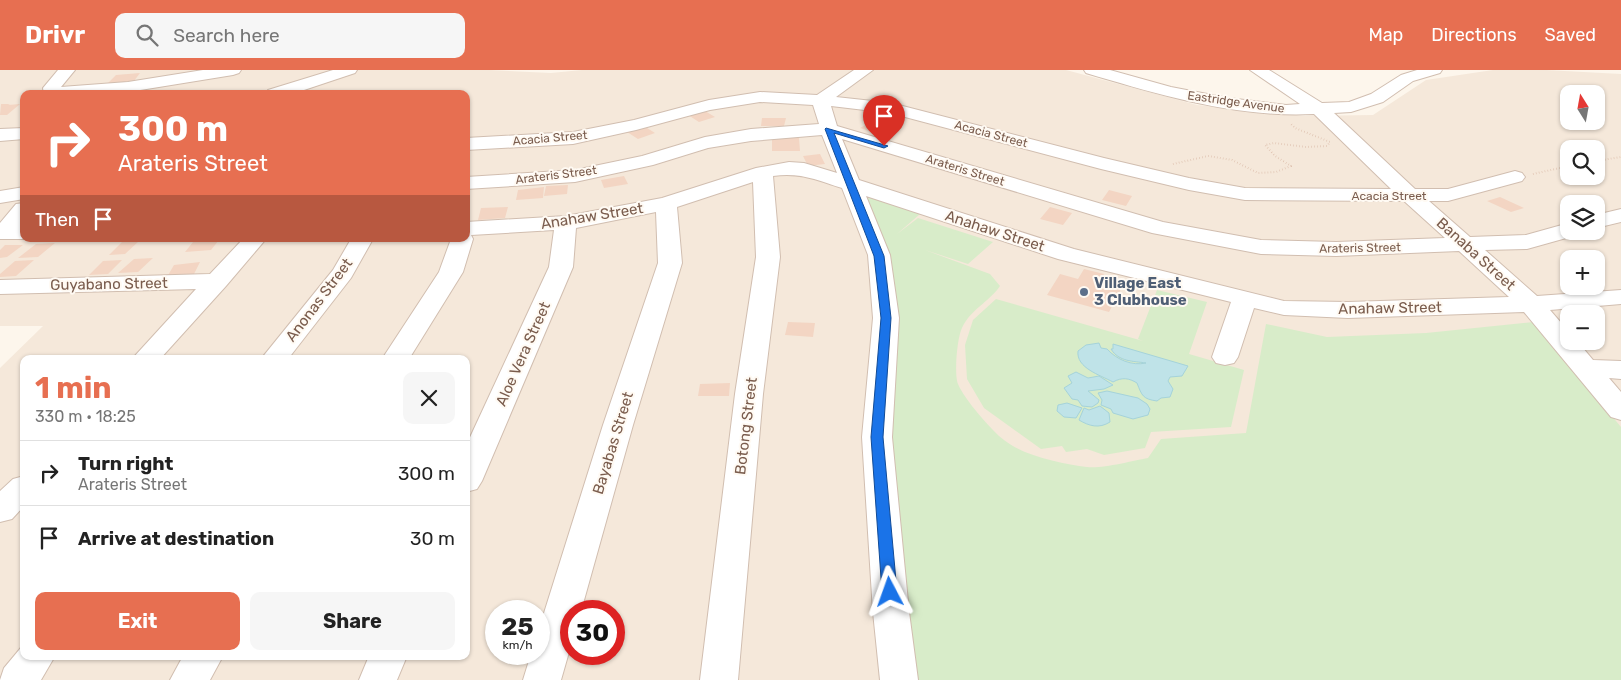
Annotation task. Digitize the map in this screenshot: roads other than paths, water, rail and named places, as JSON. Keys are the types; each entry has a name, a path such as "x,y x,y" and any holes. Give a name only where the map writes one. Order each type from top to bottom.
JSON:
{"street":[{"path":"51,90 67,70"},
{"path":"82,90 128,87 234,70"},
{"path":"287,90 349,70"},
{"path":"864,70 820,100 829,129 879,256 886,318 877,437 891,612 899,680"},
{"name":"Eastridge Avenue","path":"1092,70 1176,94 1257,107 1294,110 1351,108 1377,98 1407,78 1434,70"},
{"path":"1254,70 1267,70"},
{"name":"Banaba Street","path":"1258,70 1319,109 1411,196 1531,304 1621,410"},
{"name":"Acacia Street","path":"470,144 573,138 636,125 709,104 760,97 820,100 892,108 1131,170 1245,194 1448,195 1515,177"},
{"name":"Arateris Street","path":"470,183 574,176 646,161 705,143 751,134 829,129 1160,228 1261,247 1336,249 1465,245 1527,242 1560,233"},
{"path":"0,135 20,133"},
{"name":"Anahaw Street","path":"470,229 566,223 666,204 763,172 789,168 804,169 1056,250 1062,262 1076,272 1092,277 1117,281 1136,279 1148,274 1284,308 1348,310 1531,304 1621,297"},
{"name":"Botong Street","path":"718,680 749,394 768,257 763,172"},
{"path":"0,196 20,194"},
{"name":"Bayabas Street","path":"542,680 618,426 670,263 666,204"},
{"path":"20,213 3,233 20,232"},
{"path":"1605,219 1621,215"},
{"name":"Aloe Vera Street","path":"470,472 561,267 566,223"},
{"path":"149,355 252,242"},
{"name":"Anonas Street","path":"277,355 343,273 360,242"},
{"path":"398,355 451,272 461,242"},
{"name":"Guyabano Street","path":"0,287 218,281"},
{"path":"1225,357 1244,298"},
{"path":"1584,368 1621,370"},
{"path":"0,510 20,490"},
{"path":"18,680 33,660"},
{"path":"189,680 202,660"},
{"path":"378,680 386,660"}],"water":[{"path":"1099,343 1101,348 1107,349 1120,359 1130,363 1146,363 1122,359 1111,349 1113,349 1113,344 1188,366 1182,376 1170,377 1168,381 1173,389 1170,397 1161,398 1157,401 1152,400 1144,396 1134,381 1122,379 1113,382 1096,374 1081,362 1078,357 1078,351 1086,345"},
{"path":"1076,372 1088,378 1099,376 1113,385 1104,389 1088,391 1099,400 1098,403 1092,407 1082,406 1078,400 1072,399 1064,388 1072,383 1068,376"},
{"path":"1107,391 1138,398 1147,404 1150,409 1148,415 1133,419 1113,413 1111,409 1101,405 1102,400 1098,393"},
{"path":"1067,403 1082,408 1076,418 1064,417 1057,411 1058,405"},
{"path":"1100,406 1109,413 1110,422 1094,426 1079,420 1084,408 1089,410"}],"place":[{"name":"Village East 3 Clubhouse","path":"1084,292"}]}
